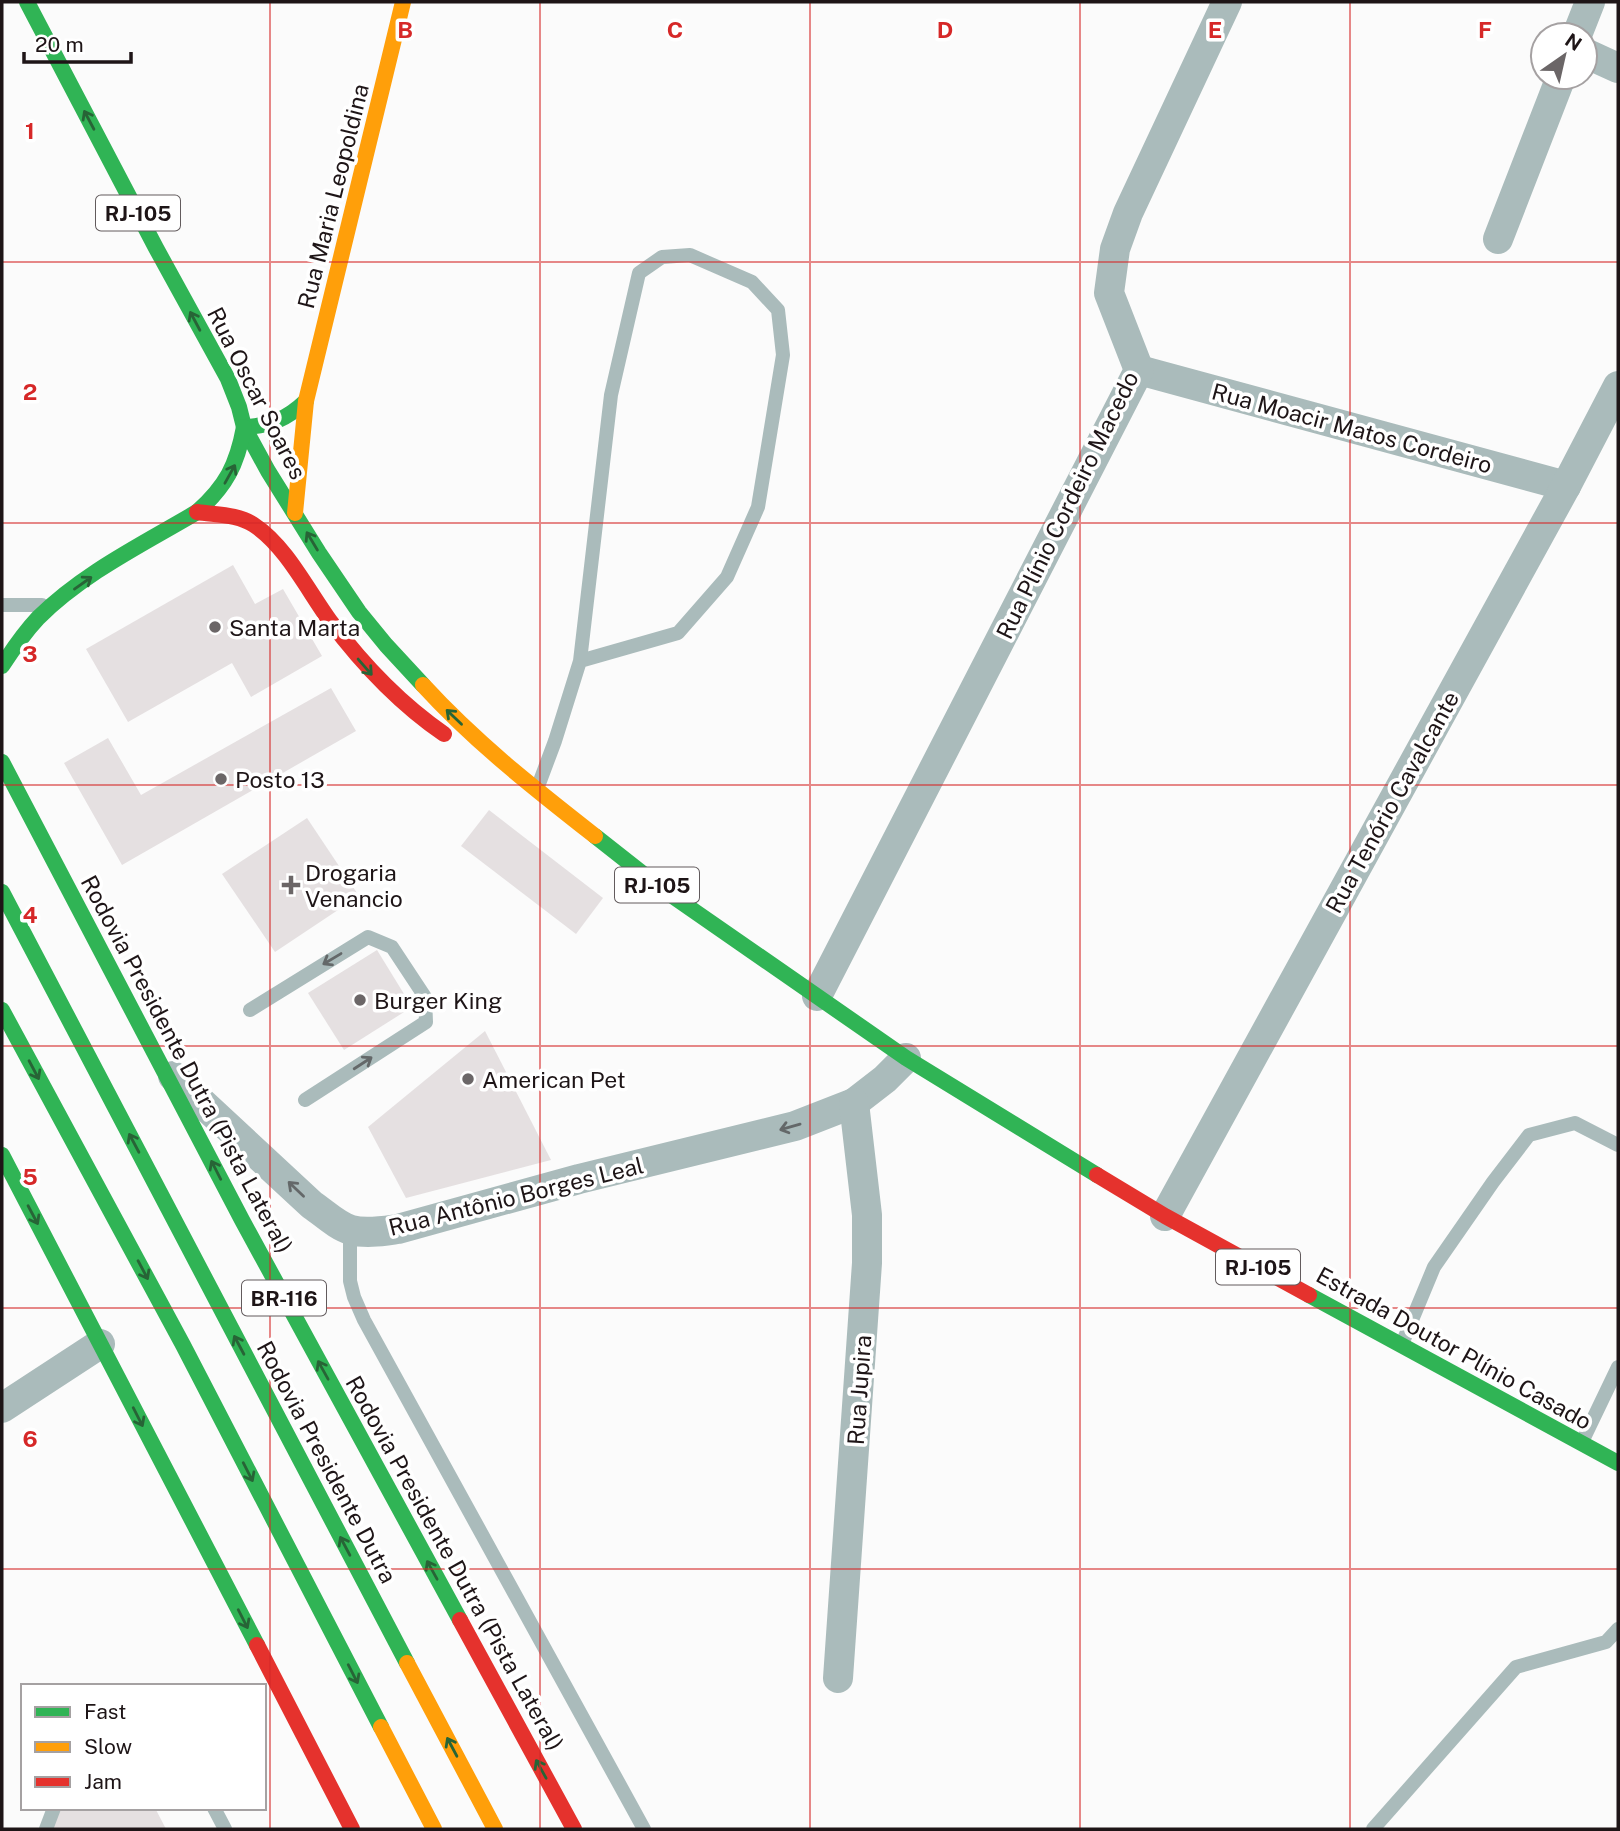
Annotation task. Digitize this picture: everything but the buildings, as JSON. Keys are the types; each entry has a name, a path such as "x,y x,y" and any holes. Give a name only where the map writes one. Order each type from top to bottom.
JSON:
{"main road":[{"name":"Rua Oscar Soares","path":"27,2 228,379 244,427 268,471 337,582 359,612 434,697 504,764 661,888 906,1058"},
{"name":"Rua Maria Leopoldina","path":"295,513 306,401 402,2"},
{"path":"244,427 278,422 306,401"},
{"name":"RJ-105","path":"2,666 23,634 51,605 101,570 197,512 212,498 233,469 240,453 244,427"},
{"name":"Rua Oscar Soares","path":"197,512 251,523 265,534 278,547 345,641 378,680 434,728 504,764"},
{"name":"Rodovia Presidente Dutra (Pista Lateral)","path":"2,762 242,1220 574,1829"},
{"name":"Rodovia Presidente Dutra","path":"2,892 495,1829"},
{"path":"2,1010 183,1345 434,1829"},
{"name":"Estrada Doutor Plínio Casado","path":"906,1058 1165,1216 1618,1463"},
{"path":"2,1154 338,1813 352,1829"}],"street":[{"name":"Rua Plínio Cordeiro Macedo","path":"817,996 1139,370 1109,293 1115,249 1128,213 1227,2"},
{"path":"1583,21 1590,2"},
{"path":"1599,59 1618,68"},
{"path":"1498,239 1556,91"},
{"name":"Rua Moacir Matos Cordeiro","path":"1139,370 1566,486"},
{"name":"Rua Tenório Cavalcante","path":"1165,1216 1566,486 1618,386"},
{"name":"Rua Antônio Borges Leal","path":"350,1230 371,1232 398,1229 579,1179 795,1126 854,1103 885,1079 906,1058"},
{"path":"162,1066 312,1205 350,1230"},
{"name":"Rua Jupira","path":"838,1678 867,1264 867,1214 854,1103"},
{"path":"2,1408 100,1343"}],"lane":[{"path":"536,790 555,741 580,661 611,395 639,273 662,257 690,255 752,282 778,310 783,355 758,507 727,577 678,633 580,661"},
{"path":"2,606 51,605"},
{"path":"250,1010 369,937 392,947 425,998 426,1022 305,1100"},
{"path":"1401,1345 1434,1267 1493,1182 1530,1135 1576,1123 1618,1144"},
{"path":"350,1230 350,1280 364,1320 644,1829"},
{"path":"1581,1444 1618,1367"},
{"path":"1373,1829 1516,1667 1606,1642 1618,1629"},
{"path":"46,1829 53,1810"},
{"path":"215,1810 225,1829"}],"traffic: fast":[{"path":"27,2 228,379 244,427 268,471 359,612 423,685"},
{"path":"244,427 278,420 306,401"},
{"path":"197,512 216,493 229,474 238,453 244,427"},
{"path":"2,666 38,618 74,587 114,560 197,512"},
{"path":"2,762 242,1220 460,1620"},
{"path":"595,836 661,888 906,1058 1097,1175"},
{"path":"2,892 407,1663"},
{"path":"2,1010 183,1345 381,1727"},
{"path":"2,1155 257,1645"},
{"path":"1309,1295 1618,1463"}],"traffic: slow":[{"path":"295,513 306,401 403,2"},
{"path":"423,685 484,745 595,836"},
{"path":"407,1663 495,1829"},
{"path":"381,1727 434,1829"}],"traffic: jam":[{"path":"197,512 241,519 266,534 296,570 355,653 397,696 444,734"},
{"path":"1097,1175 1165,1216 1309,1295"},
{"path":"460,1620 574,1829"},
{"path":"257,1645 352,1829"}],"place":[{"name":"Santa Marta","path":"215,627"},
{"name":"Posto 13","path":"221,779"},
{"name":"Drogaria Venancio","path":"291,885"},
{"name":"Burger King","path":"360,1000"},
{"name":"American Pet","path":"468,1079"}]}
